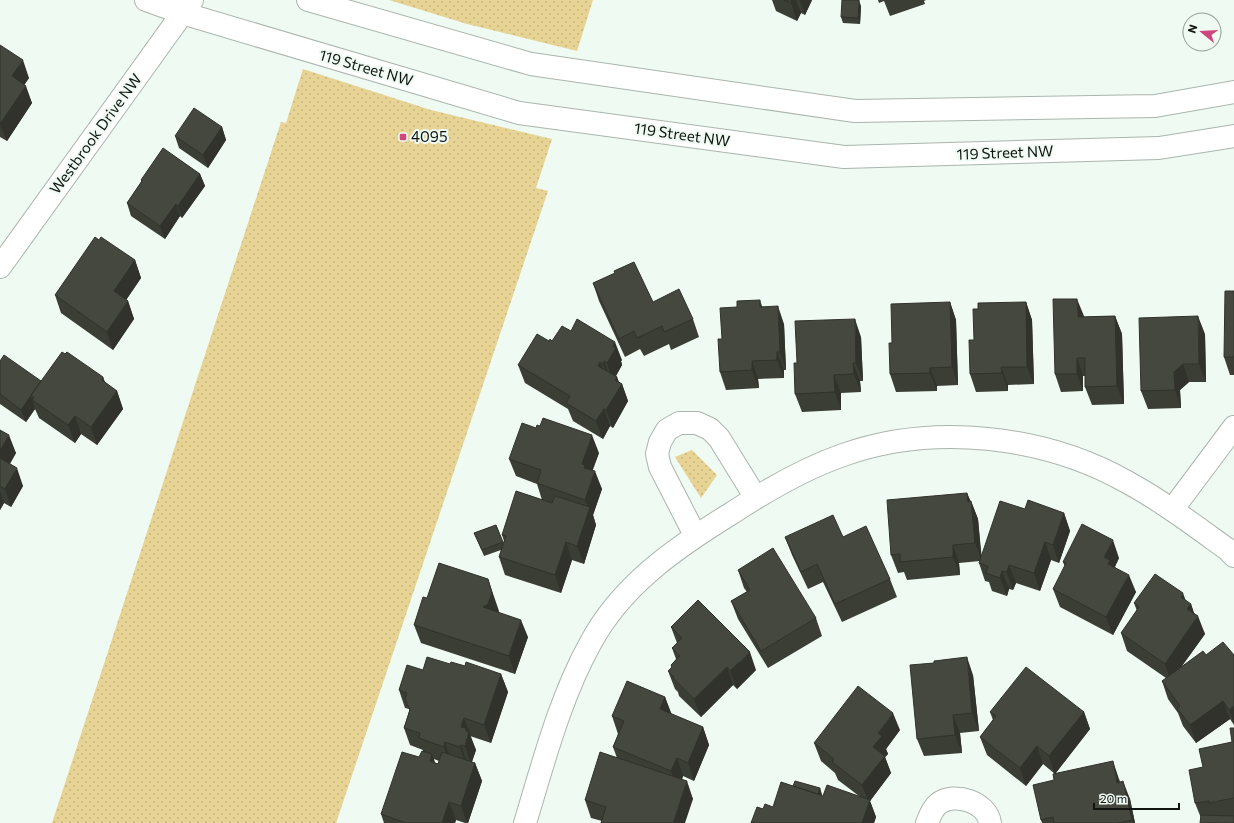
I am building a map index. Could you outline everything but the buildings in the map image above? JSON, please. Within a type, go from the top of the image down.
[{"type":"main road","name":"119 Street NW","points":[[146,0],[187,7],[519,113],[844,157],[1159,148],[1234,136]]},
{"type":"main road","points":[[308,0],[530,64],[855,112],[1154,106],[1234,92]]},
{"type":"main road","name":"Westbrook Drive NW","points":[[0,267],[187,7]]},
{"type":"main road","points":[[695,535],[660,467],[657,454],[660,442],[667,430],[679,423],[697,423],[710,429],[719,438],[756,498]]},
{"type":"main road","points":[[1172,510],[1234,428]]},
{"type":"main road","points":[[526,823],[563,702],[590,643],[610,613],[631,588],[673,551],[695,535],[790,477],[845,454],[878,445],[919,438],[948,437],[1002,441],[1030,446],[1082,461],[1126,481],[1232,548]]},
{"type":"main road","points":[[927,823],[931,812],[938,803],[948,800],[964,799],[976,803],[985,810],[990,823]]},
{"type":"shaded area","points":[[389,0],[593,0],[577,51],[467,24]]},
{"type":"shaded area","points":[[303,69],[431,110],[552,139],[536,188],[548,191],[336,823],[52,823],[281,122],[286,123]]},
{"type":"shaded area","points":[[692,450],[717,475],[701,498],[675,457]]},
{"type":"place","name":"4095","points":[[403,137]]}]
